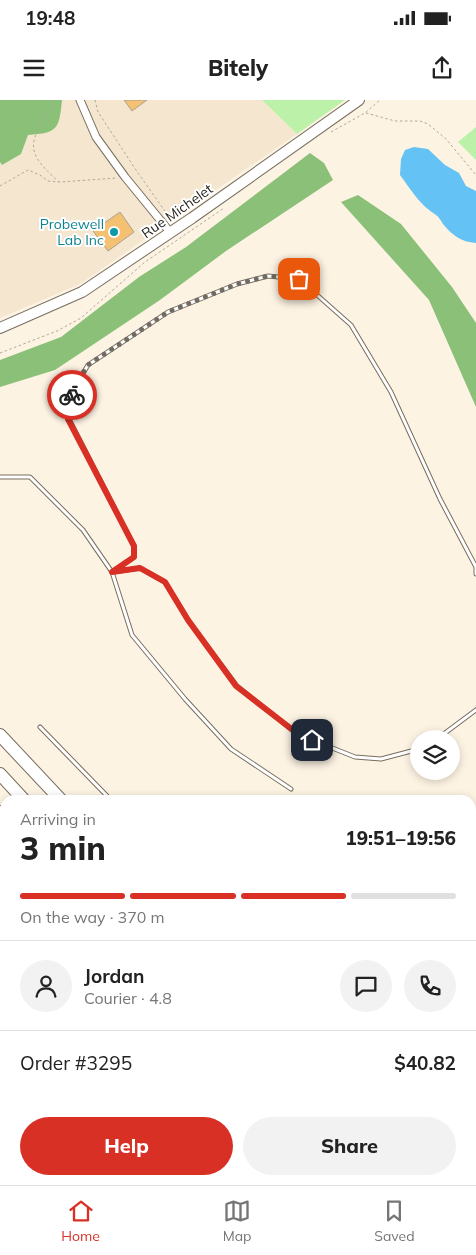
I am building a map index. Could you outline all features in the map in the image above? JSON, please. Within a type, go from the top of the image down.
[{"type":"highway","points":[[0,736],[55,795]]},
{"type":"highway","points":[[0,774],[19,795]]},
{"type":"street","points":[[80,100],[96,137],[125,177],[170,232]]},
{"type":"street","name":"Rue Michelet","points":[[0,328],[82,292],[359,100]]},
{"type":"lane","points":[[112,572],[134,557],[134,546],[68,419],[72,390],[88,365],[168,312],[237,284],[268,276],[299,279],[351,325],[390,392],[440,499],[476,567],[476,574]]},
{"type":"lane","points":[[0,477],[30,477],[83,530],[112,572],[132,635],[185,699],[231,749],[291,789]]},
{"type":"lane","points":[[112,572],[140,568],[165,582],[188,620],[236,686],[298,734],[356,758],[381,759],[410,751]]},
{"type":"lane","points":[[449,730],[476,710]]},
{"type":"lane","points":[[40,727],[106,795]]},
{"type":"path","points":[[51,100],[53,106],[34,140],[33,146],[35,158],[60,182]]},
{"type":"path","points":[[95,100],[98,112],[172,221]]},
{"type":"path","points":[[327,135],[365,113],[380,100]]},
{"type":"path","points":[[365,113],[395,121],[420,121],[428,124],[446,140],[476,174]]},
{"type":"path","points":[[0,186],[28,170],[48,181],[60,182],[125,177]]},
{"type":"path","points":[[0,352],[57,332],[81,318],[144,262],[229,204]]},
{"type":"shaded area","points":[[0,100],[262,100],[297,134],[80,284],[0,318]]},
{"type":"green space","points":[[0,100],[62,100],[60,117],[56,127],[46,133],[28,135],[21,154],[2,165],[0,162]]},
{"type":"green space","points":[[262,100],[345,100],[297,134]]},
{"type":"green space","points":[[476,127],[476,160],[458,142]]},
{"type":"green space","points":[[310,153],[324,163],[333,180],[226,251],[160,300],[55,370],[0,387],[0,360],[61,337],[139,277],[186,247]]},
{"type":"green space","points":[[358,195],[401,224],[452,287],[476,323],[476,407],[429,300],[341,202]]},
{"type":"water","points":[[414,147],[428,149],[445,165],[459,173],[466,186],[476,191],[476,243],[461,239],[450,231],[438,217],[420,202],[400,175],[401,159],[405,150]]},
{"type":"building","points":[[124,100],[147,100],[132,111]]},
{"type":"building","name":"Probewell Lab Inc","points":[[120,212],[134,232],[108,251],[93,231]]},
{"type":"way so far","points":[[72,395],[72,390],[88,365],[168,312],[237,284],[268,276],[299,279]]},
{"type":"place","name":"Probewell Lab Inc","points":[[114,232]]},
{"type":"route","points":[[72,395],[68,419],[134,546],[134,557],[112,572],[140,568],[165,582],[188,620],[236,686],[298,734],[312,740]]}]
